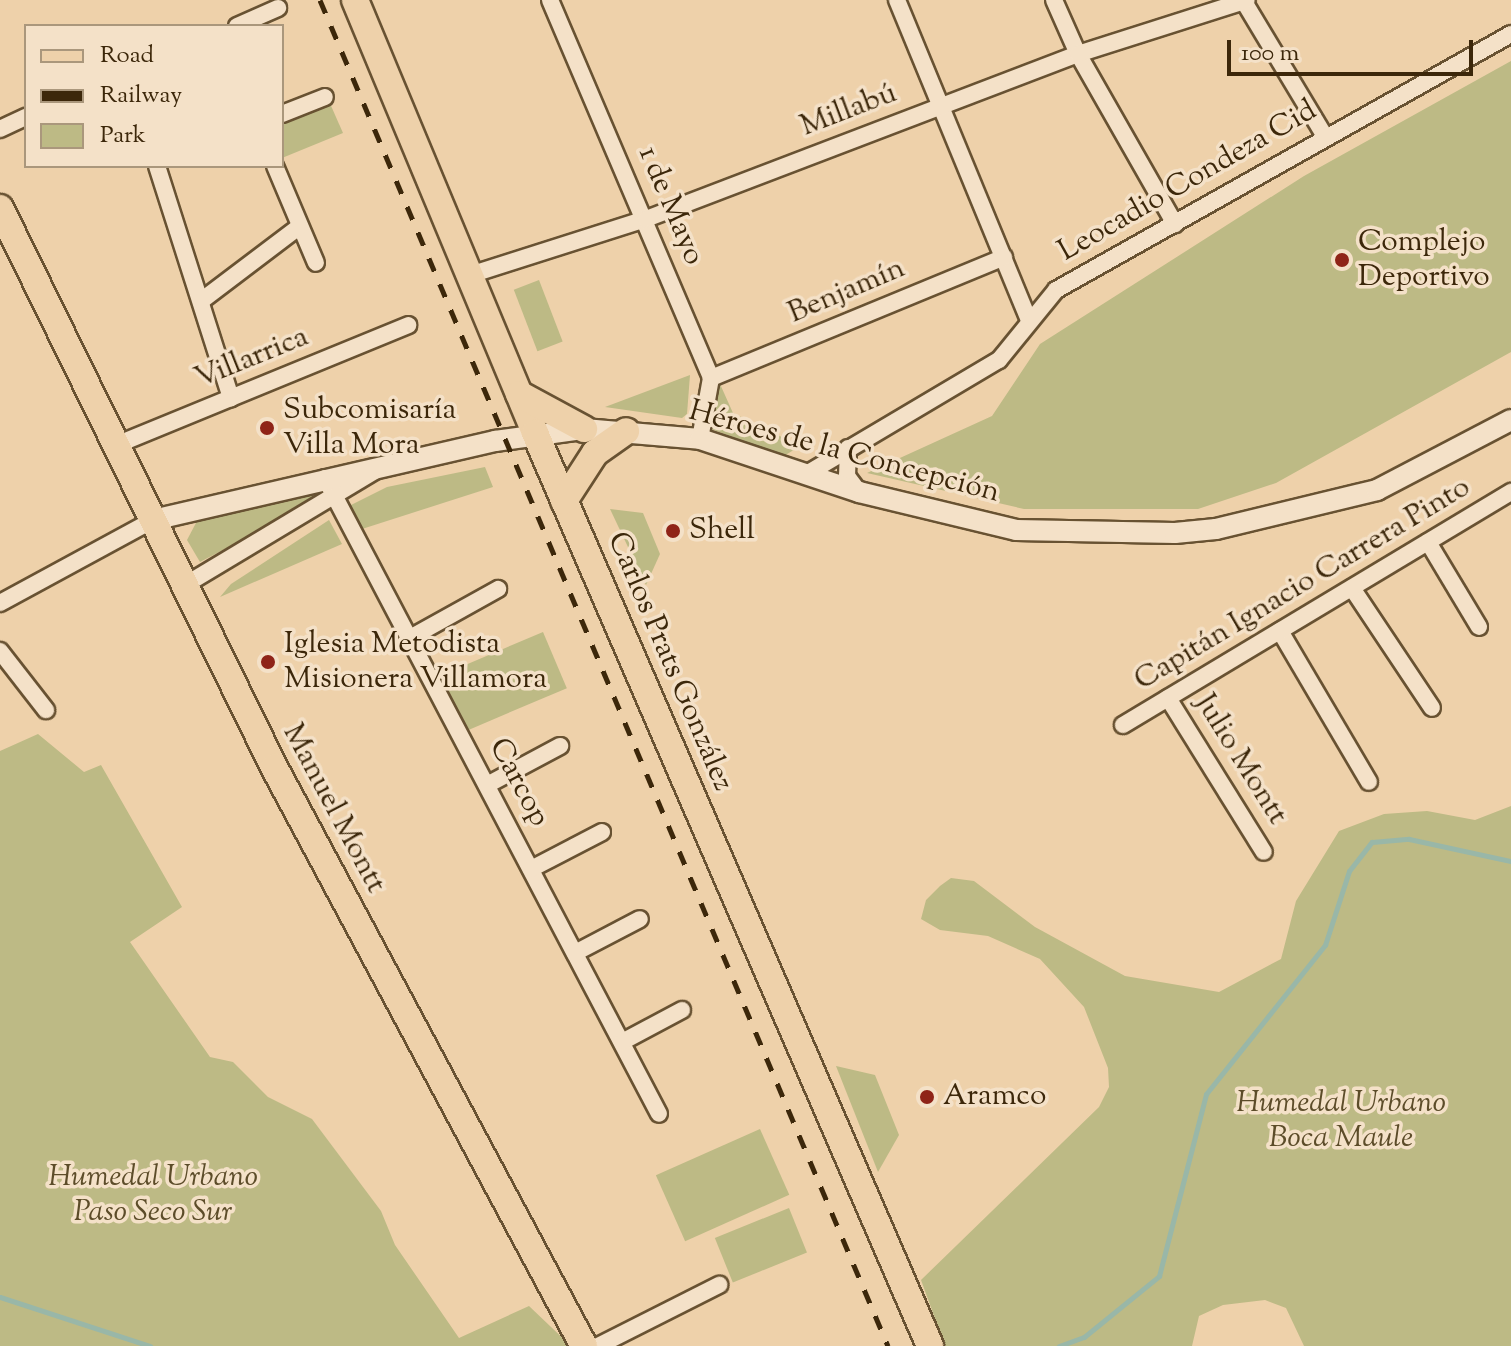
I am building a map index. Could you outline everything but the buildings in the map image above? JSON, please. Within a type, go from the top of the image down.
[{"type":"main road","name":"Carlos Prats González","points":[[355,0],[564,501],[930,1346]]},
{"type":"main road","name":"Manuel Montt","points":[[0,208],[316,848],[584,1346]]},
{"type":"main road","points":[[519,394],[584,429]]},
{"type":"main road","points":[[564,501],[595,453],[626,431]]},
{"type":"street","name":"1 de Mayo","points":[[550,0],[646,219],[711,378]]},
{"type":"street","points":[[897,0],[943,105],[1029,320]]},
{"type":"street","points":[[1054,0],[1078,54],[1175,224]]},
{"type":"street","name":"Millabú","points":[[470,275],[646,219],[1078,54],[1244,0]]},
{"type":"street","points":[[1244,0],[1324,135]]},
{"type":"street","points":[[242,24],[278,8]]},
{"type":"street","name":"Leocadio Condeza Cid","points":[[805,475],[999,360],[1056,290],[1175,224],[1324,135],[1511,34]]},
{"type":"street","points":[[284,113],[325,97]]},
{"type":"street","points":[[0,129],[24,118]]},
{"type":"street","points":[[158,168],[231,398]]},
{"type":"street","points":[[276,168],[316,263]]},
{"type":"street","points":[[201,301],[300,226]]},
{"type":"street","name":"Benjamín","points":[[711,378],[1004,257]]},
{"type":"street","name":"Villarrica","points":[[116,445],[408,325]]},
{"type":"street","points":[[700,439],[711,378]]},
{"type":"street","name":"Héroes de la Concepción","points":[[0,603],[153,520],[325,478],[535,433],[584,429],[700,439],[859,492],[1016,530],[1108,534],[1216,529],[1377,490],[1511,420]]},
{"type":"street","points":[[848,448],[847,476],[859,492]]},
{"type":"street","name":"Héroes de la Concepción","points":[[185,585],[337,498],[382,467]]},
{"type":"street","name":"Carcop","points":[[325,478],[659,1114]]},
{"type":"street","name":"Capitán Ignacio Carrera Pinto","points":[[1123,725],[1428,542],[1509,498]]},
{"type":"street","points":[[1428,542],[1479,627]]},
{"type":"street","points":[[1352,588],[1432,708]]},
{"type":"street","points":[[410,638],[498,589]]},
{"type":"street","points":[[1280,631],[1369,782]]},
{"type":"street","points":[[0,651],[46,710]]},
{"type":"street","name":"Julio Montt","points":[[1168,698],[1264,852]]},
{"type":"street","points":[[487,785],[560,746]]},
{"type":"street","points":[[531,869],[602,832]]},
{"type":"street","points":[[575,953],[640,919]]},
{"type":"street","points":[[622,1042],[682,1010]]},
{"type":"street","points":[[598,1346],[719,1285]]},
{"type":"green space","name":"Complejo Deportivo","points":[[1511,61],[1511,352],[1276,483],[1198,509],[1024,509],[867,473],[992,416],[1040,344],[1304,176]]},
{"type":"green space","points":[[328,99],[343,133],[284,157],[284,117]]},
{"type":"green space","points":[[539,280],[563,342],[537,351],[514,290]]},
{"type":"green space","points":[[690,375],[687,414],[682,418],[605,407]]},
{"type":"green space","points":[[715,384],[720,384],[733,413],[800,446],[784,456],[711,429]]},
{"type":"green space","points":[[485,467],[493,487],[362,529],[349,506],[387,487]]},
{"type":"green space","points":[[322,485],[327,495],[200,562],[187,540],[197,521]]},
{"type":"green space","points":[[610,509],[643,513],[660,554],[646,585]]},
{"type":"green space","points":[[329,520],[342,544],[220,597],[231,584]]},
{"type":"green space","points":[[543,632],[567,688],[466,731],[442,675]]},
{"type":"green space","name":"Humedal Urbano Paso Seco Sur","points":[[38,734],[84,772],[101,765],[182,907],[130,942],[210,1057],[233,1062],[268,1097],[312,1119],[381,1211],[395,1245],[459,1338],[529,1306],[571,1346],[0,1346],[0,751]]},
{"type":"green space","name":"Humedal Urbano Boca Maule","points":[[1511,806],[1511,1346],[1304,1346],[1286,1308],[1265,1300],[1223,1305],[1199,1316],[1192,1346],[945,1346],[921,1280],[1099,1107],[1109,1087],[1108,1068],[1084,1007],[1040,959],[988,936],[940,930],[921,919],[926,900],[940,886],[951,878],[974,881],[1035,927],[1125,976],[1219,992],[1281,959],[1296,901],[1339,831],[1384,814],[1427,811],[1475,820]]},
{"type":"green space","points":[[836,1066],[875,1075],[899,1135],[878,1172]]},
{"type":"green space","points":[[760,1129],[789,1195],[685,1241],[656,1175]]},
{"type":"green space","points":[[789,1208],[807,1253],[733,1282],[715,1238]]},
{"type":"waterway","points":[[1059,1346],[1084,1337],[1159,1276],[1206,1094],[1325,945],[1349,871],[1372,842],[1409,839],[1511,861]]},
{"type":"waterway","points":[[0,1297],[150,1346]]},
{"type":"railway","points":[[320,0],[888,1346]]},
{"type":"place","name":"Complejo Deportivo","points":[[1342,260]]},
{"type":"place","name":"Subcomisaría Villa Mora","points":[[267,428]]},
{"type":"place","name":"Shell","points":[[673,531]]},
{"type":"place","name":"Iglesia Metodista Misionera Villamora","points":[[268,662]]},
{"type":"place","name":"Aramco","points":[[927,1097]]}]
